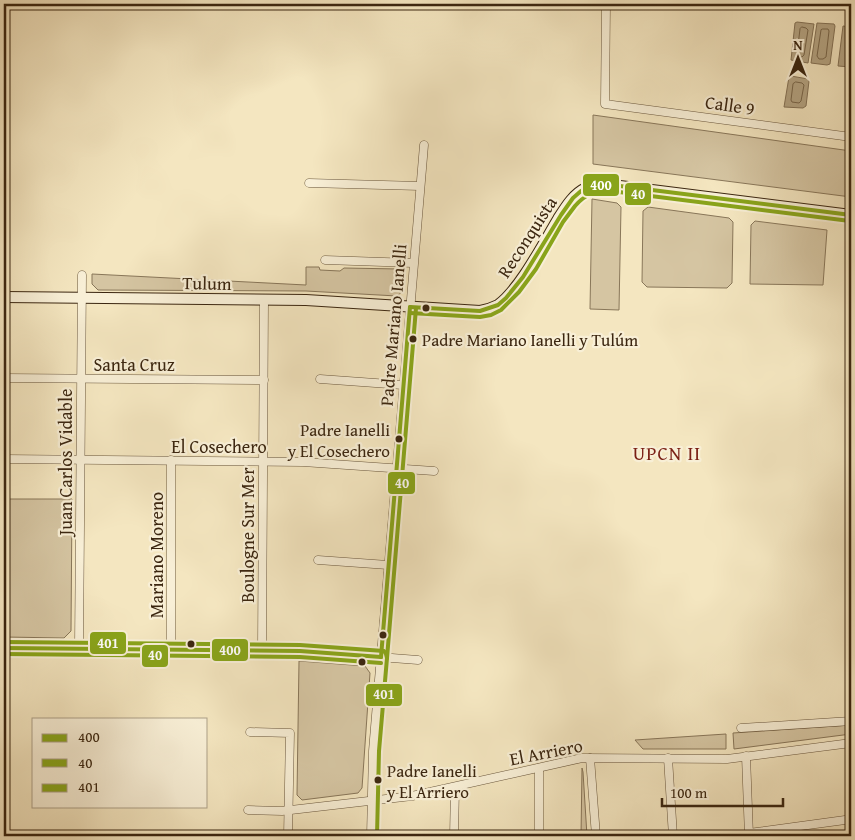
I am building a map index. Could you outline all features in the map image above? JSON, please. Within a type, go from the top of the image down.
[{"type":"street","name":"Calle 9","points":[[606,4],[605,104],[851,136]]},
{"type":"street","name":"Padre Mariano Ianelli","points":[[371,836],[373,751],[424,144]]},
{"type":"street","points":[[309,183],[420,186]]},
{"type":"street","name":"Reconquista","points":[[410,307],[480,311],[497,305],[524,275],[571,199],[580,191],[590,186],[603,184],[851,216]]},
{"type":"street","points":[[325,260],[414,263]]},
{"type":"street","name":"Juan Carlos Vidable","points":[[79,649],[82,275]]},
{"type":"street","name":"Tulum","points":[[4,298],[306,300],[410,307]]},
{"type":"street","name":"Boulogne Sur Mer","points":[[262,651],[264,300]]},
{"type":"street","name":"Santa Cruz","points":[[4,378],[264,380]]},
{"type":"street","points":[[320,379],[403,385]]},
{"type":"street","name":"El Cosechero","points":[[4,459],[303,462],[434,471]]},
{"type":"street","name":"Mariano Moreno","points":[[171,460],[171,650]]},
{"type":"street","points":[[318,560],[388,565]]},
{"type":"street","points":[[4,699],[4,648],[300,651],[418,660]]},
{"type":"street","points":[[741,728],[851,721]]},
{"type":"street","points":[[250,732],[290,733],[288,836]]},
{"type":"street","name":"El Arriero","points":[[248,810],[288,810],[412,796],[582,758],[727,759],[851,743]]},
{"type":"street","points":[[746,756],[749,834],[844,820]]},
{"type":"street","points":[[590,758],[596,836]]},
{"type":"street","points":[[668,758],[673,836]]},
{"type":"street","points":[[539,768],[539,836]]},
{"type":"street","points":[[454,836],[455,787]]},
{"type":"shaded area","points":[[593,115],[851,151],[851,197],[593,164]]},
{"type":"shaded area","points":[[592,199],[617,203],[621,207],[619,310],[590,309]]},
{"type":"shaded area","points":[[648,207],[729,218],[733,222],[732,283],[727,288],[647,287],[642,282],[643,211]]},
{"type":"shaded area","points":[[755,221],[827,230],[823,285],[750,284],[751,225]]},
{"type":"shaded area","points":[[306,267],[319,267],[320,270],[340,271],[344,268],[400,269],[404,274],[402,292],[397,296],[306,291],[98,290],[92,284],[92,274],[306,285]]},
{"type":"shaded area","points":[[4,499],[72,499],[71,631],[64,638],[4,637]]},
{"type":"shaded area","points":[[299,661],[365,666],[370,673],[362,788],[358,793],[302,800],[297,795]]},
{"type":"shaded area","points":[[851,725],[851,734],[734,749],[733,733]]},
{"type":"shaded area","points":[[726,734],[726,749],[643,749],[635,740]]},
{"type":"shaded area","points":[[582,768],[583,772],[587,836],[581,836]]},
{"type":"water","points":[[795,23],[814,24],[808,63],[791,60]]},
{"type":"water","points":[[817,23],[834,24],[835,26],[830,64],[827,65],[811,63]]},
{"type":"water","points":[[843,26],[851,27],[851,67],[838,66]]},
{"type":"water","points":[[789,77],[808,79],[809,81],[806,106],[803,108],[784,107]]},
{"type":"transit line","name":"400","points":[[410,307],[480,311],[498,305],[523,277],[573,198],[589,187],[612,185],[851,215]]},
{"type":"transit line","name":"40","points":[[410,313],[480,317],[491,315],[501,310],[519,292],[536,269],[563,222],[575,206],[583,198],[600,191],[850,221]]},
{"type":"transit line","name":"400","points":[[381,657],[410,307]]},
{"type":"transit line","name":"40","points":[[387,658],[416,308]]},
{"type":"transit line","name":"401","points":[[4,642],[300,645],[384,651],[387,658],[379,751],[377,836]]},
{"type":"transit line","name":"400","points":[[4,648],[300,651],[381,657]]},
{"type":"transit line","name":"40","points":[[4,654],[300,657],[381,663]]},
{"type":"place","name":"Padre Mariano Ianelli y Tulúm","points":[[413,339]]},
{"type":"place","name":"Padre Ianelli y El Cosechero","points":[[399,439]]},
{"type":"place","name":"Padre Ianelli y El Arriero","points":[[378,780]]},
{"type":"district","name":"UPCN II","points":[[667,453]]}]
